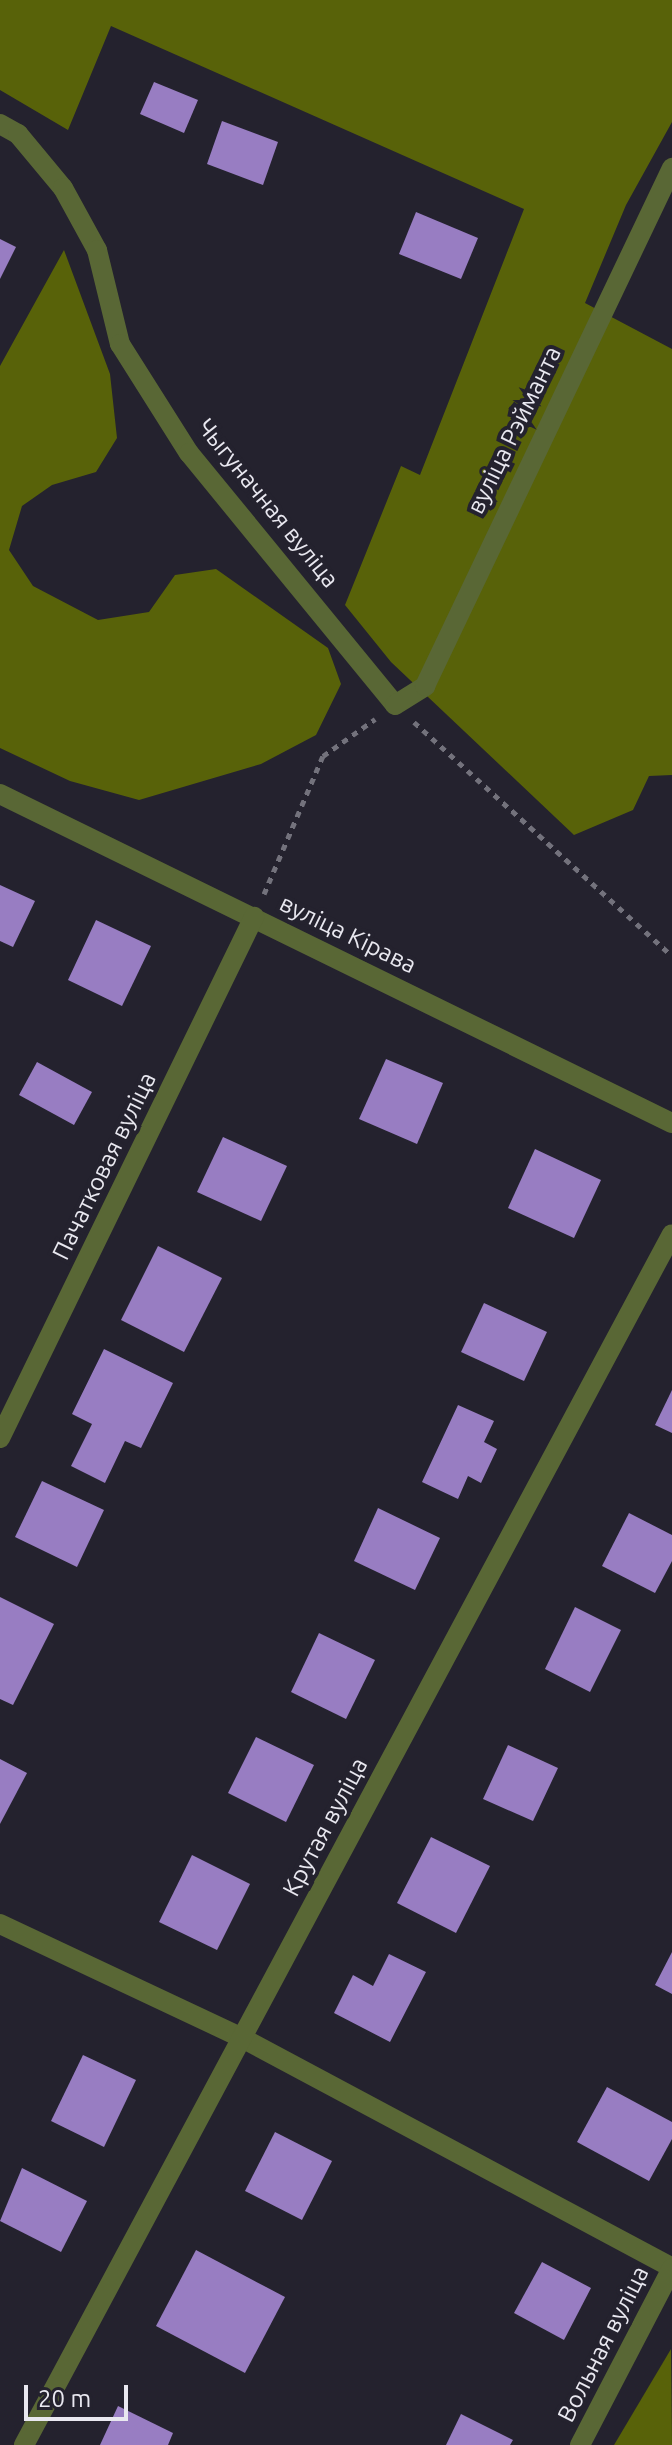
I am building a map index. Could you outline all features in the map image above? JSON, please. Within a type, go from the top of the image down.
[{"type":"street","name":"Чыгуначная вуліца","points":[[0,124],[18,134],[63,188],[97,250],[120,344],[189,453],[395,705]]},
{"type":"street","name":"вуліца Рэйманта","points":[[395,705],[425,686],[672,168]]},
{"type":"street","name":"вуліца Кірава","points":[[0,794],[672,1123]]},
{"type":"street","name":"Пачатковая вуліца","points":[[0,1438],[254,917]]},
{"type":"street","name":"Крутая вуліца","points":[[24,2445],[672,1234]]},
{"type":"street","points":[[0,1924],[242,2038],[672,2268]]},
{"type":"street","name":"Вольная вуліца","points":[[580,2445],[672,2268]]},
{"type":"path","points":[[254,917],[323,756],[395,705],[672,956]]},
{"type":"green space","points":[[0,0],[672,0],[672,122],[626,205],[585,303],[672,349],[672,775],[649,776],[633,810],[574,835],[391,662],[345,605],[401,466],[420,475],[524,209],[111,26],[68,130],[0,90]]},
{"type":"green space","points":[[64,250],[110,374],[117,438],[96,472],[52,485],[22,506],[9,550],[33,586],[98,620],[149,612],[175,575],[216,569],[328,648],[341,684],[316,735],[261,764],[139,800],[70,781],[0,748],[0,366]]},
{"type":"green space","points":[[671,2349],[672,2445],[614,2445]]},
{"type":"building","points":[[154,82],[198,100],[184,133],[140,114]]},
{"type":"building","points":[[222,121],[278,142],[263,185],[207,164]]},
{"type":"building","points":[[416,212],[478,238],[461,279],[399,254]]},
{"type":"building","points":[[0,239],[16,247],[0,279]]},
{"type":"building","points":[[0,885],[35,901],[13,947],[0,941]]},
{"type":"building","points":[[96,920],[151,946],[122,1006],[68,980]]},
{"type":"building","points":[[386,1059],[443,1083],[417,1144],[359,1119]]},
{"type":"building","points":[[37,1062],[92,1092],[74,1125],[19,1095]]},
{"type":"building","points":[[223,1137],[287,1166],[261,1221],[197,1192]]},
{"type":"building","points":[[535,1149],[601,1180],[574,1238],[508,1208]]},
{"type":"building","points":[[158,1246],[222,1278],[184,1352],[121,1320]]},
{"type":"building","points":[[484,1303],[547,1332],[524,1381],[461,1352]]},
{"type":"building","points":[[104,1349],[173,1383],[141,1448],[125,1441],[105,1483],[71,1466],[92,1424],[72,1414]]},
{"type":"building","points":[[672,1390],[672,1433],[655,1425]]},
{"type":"building","points":[[458,1405],[494,1421],[484,1442],[497,1449],[481,1483],[468,1476],[458,1499],[422,1482]]},
{"type":"building","points":[[42,1481],[104,1510],[77,1567],[15,1537]]},
{"type":"building","points":[[378,1508],[440,1538],[415,1590],[354,1561]]},
{"type":"building","points":[[629,1513],[672,1535],[672,1561],[655,1593],[602,1566]]},
{"type":"building","points":[[0,1597],[54,1624],[13,1705],[0,1699]]},
{"type":"building","points":[[575,1607],[621,1630],[590,1692],[545,1669]]},
{"type":"building","points":[[319,1633],[375,1660],[346,1719],[291,1692]]},
{"type":"building","points":[[256,1737],[314,1765],[286,1822],[228,1793]]},
{"type":"building","points":[[508,1745],[558,1768],[533,1821],[483,1799]]},
{"type":"building","points":[[0,1759],[27,1773],[0,1824]]},
{"type":"building","points":[[431,1837],[490,1866],[456,1933],[397,1903]]},
{"type":"building","points":[[192,1855],[250,1884],[217,1950],[159,1922]]},
{"type":"building","points":[[672,1952],[672,1994],[655,1985]]},
{"type":"building","points":[[389,1954],[426,1972],[390,2042],[334,2013],[353,1975],[373,1986]]},
{"type":"building","points":[[83,2055],[136,2080],[104,2147],[51,2121]]},
{"type":"building","points":[[607,2087],[672,2122],[672,2139],[649,2181],[577,2142]]},
{"type":"building","points":[[275,2132],[332,2161],[302,2220],[245,2191]]},
{"type":"building","points":[[22,2168],[87,2201],[61,2252],[0,2221]]},
{"type":"building","points":[[196,2250],[285,2297],[245,2373],[156,2326]]},
{"type":"building","points":[[542,2262],[591,2288],[564,2340],[514,2313]]},
{"type":"building","points":[[118,2406],[173,2433],[168,2445],[100,2445]]},
{"type":"building","points":[[461,2414],[513,2440],[510,2445],[446,2445]]}]
